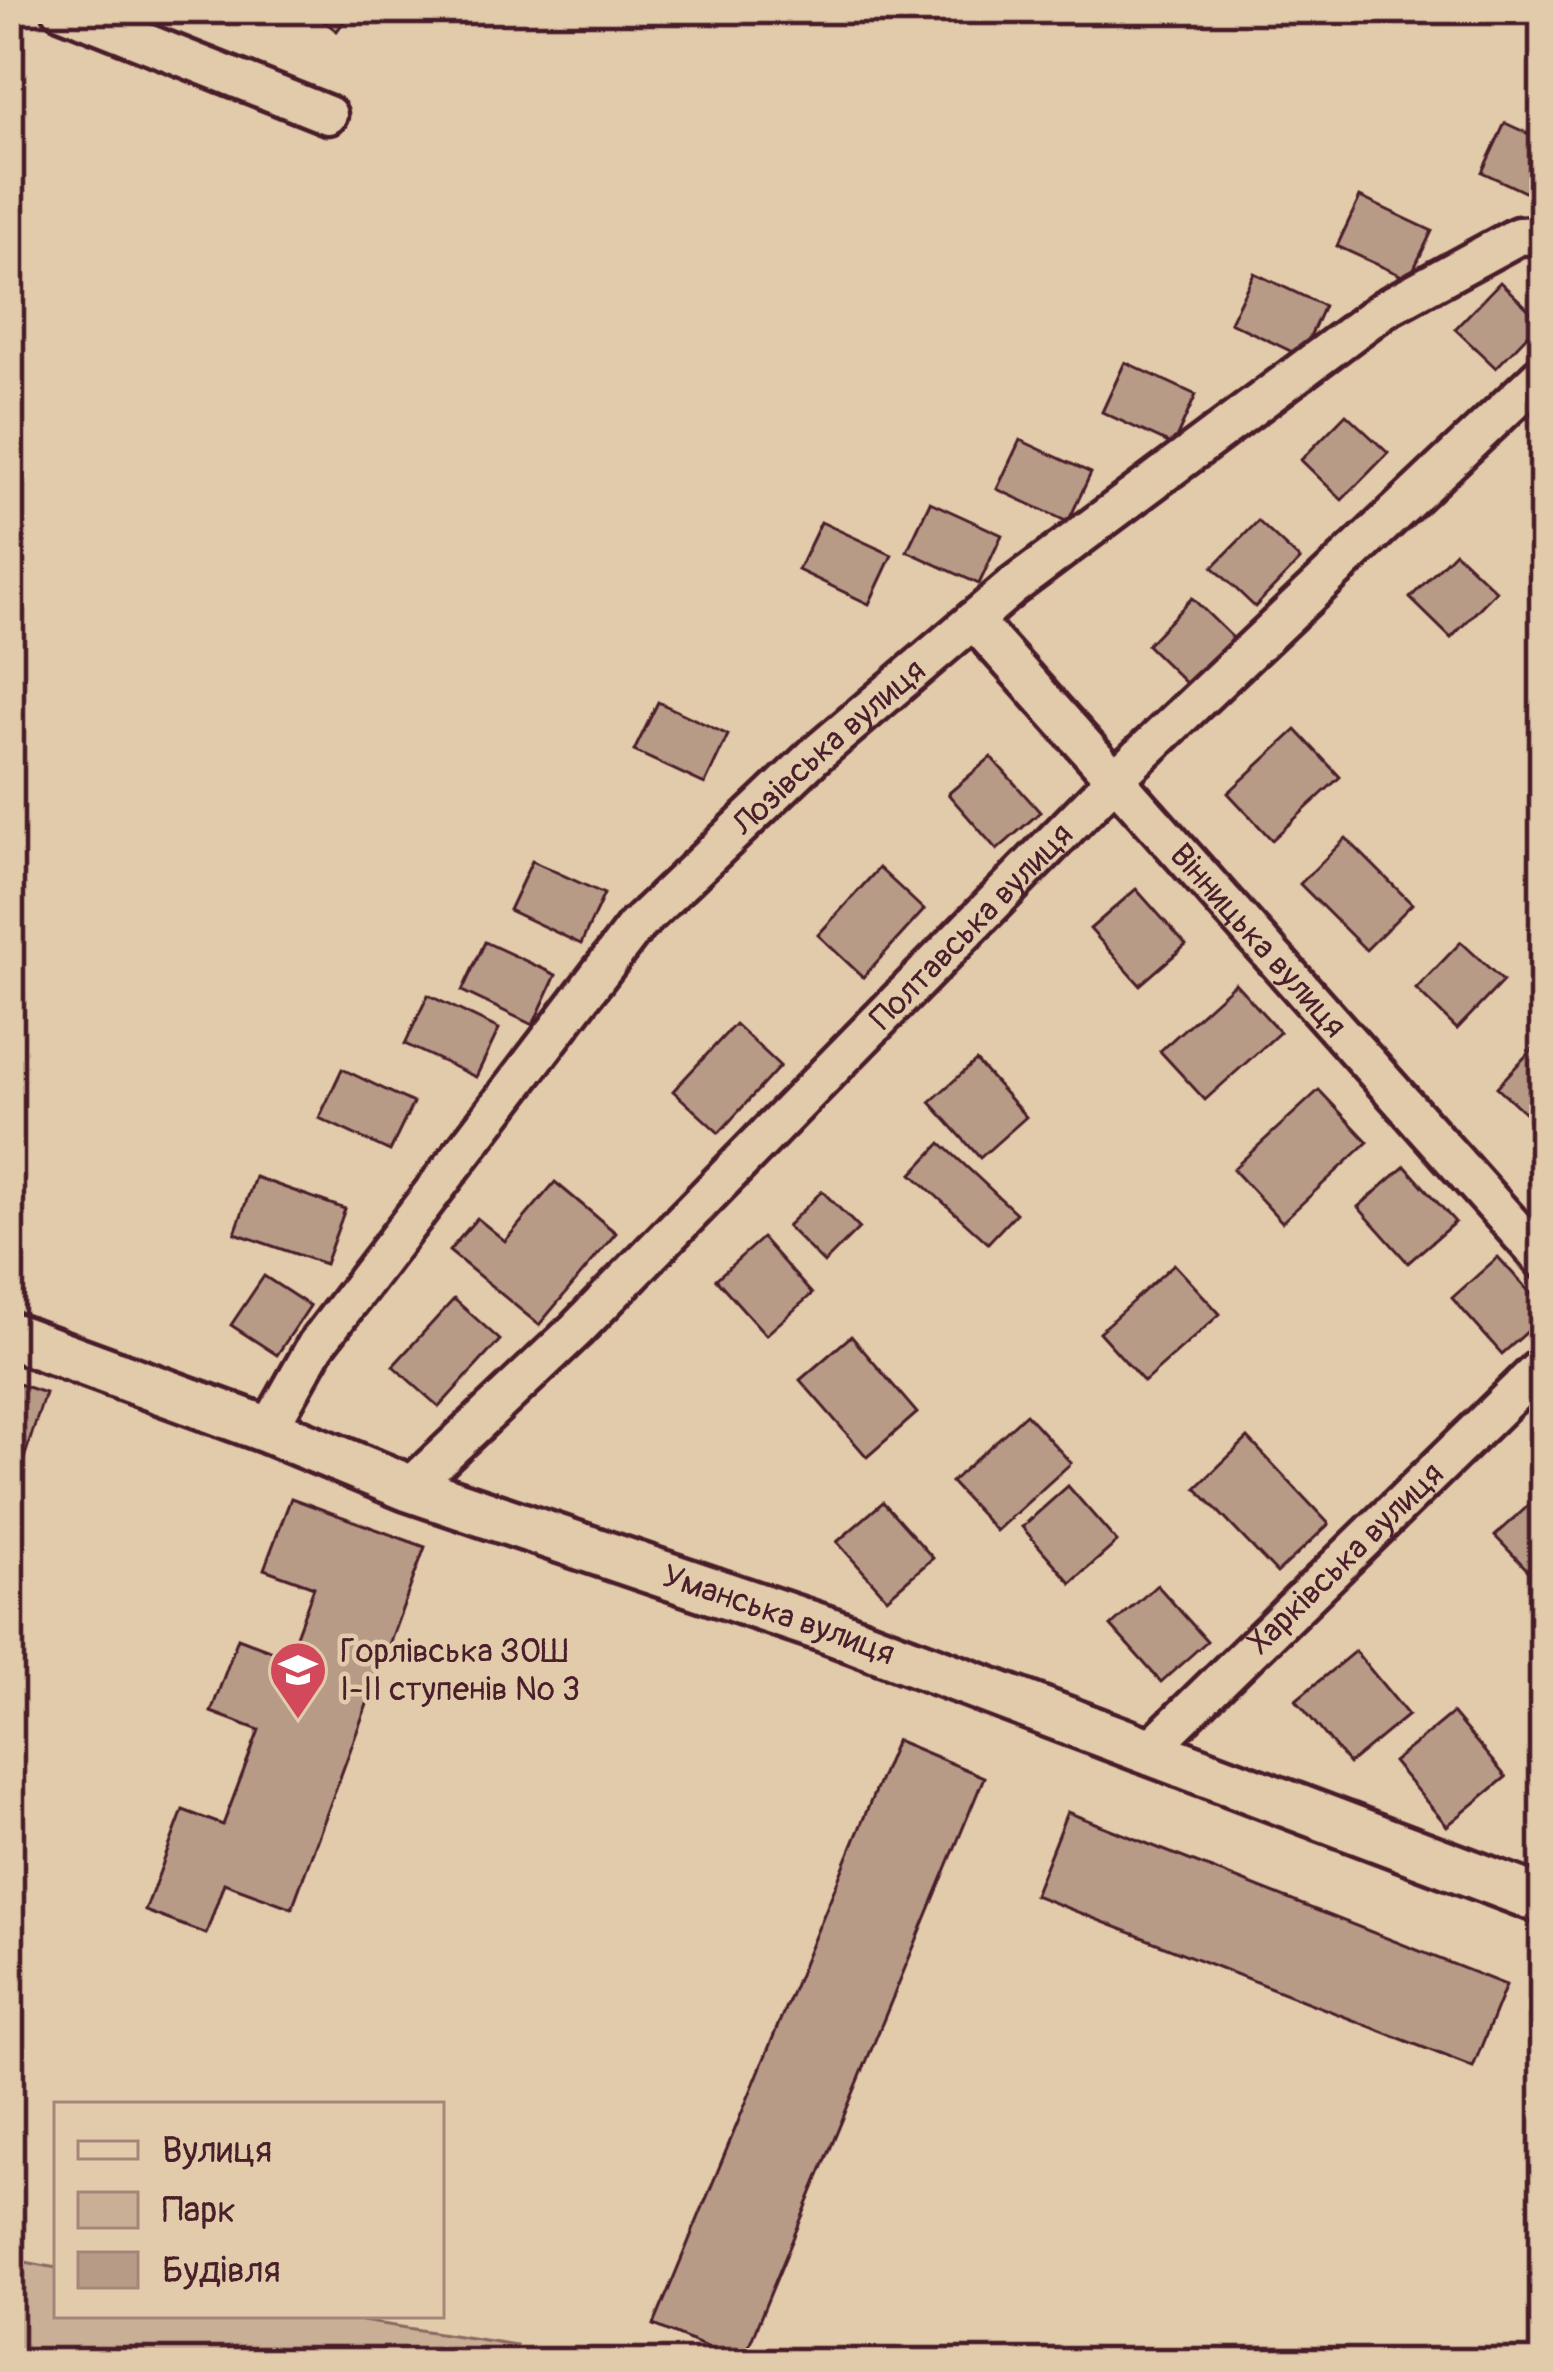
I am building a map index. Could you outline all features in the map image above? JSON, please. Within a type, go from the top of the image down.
[{"type":"street","points":[[61,9],[328,115]]},
{"type":"street","name":"Лозівська вулиця","points":[[268,1430],[316,1346],[635,927],[814,756],[973,620],[1384,309],[1518,236],[1544,236]]},
{"type":"street","name":"Полтавська вулиця","points":[[410,1488],[592,1314],[1115,779],[1544,372]]},
{"type":"street","name":"Вінницька вулиця","points":[[973,620],[1544,1261]]},
{"type":"street","name":"Уманська вулиця","points":[[9,1335],[410,1488],[831,1631],[1544,1901]]},
{"type":"street","name":"Харківська вулиця","points":[[1148,1751],[1544,1364]]},
{"type":"green space","points":[[9,2259],[54,2267],[54,2318],[343,2318],[516,2345],[509,2363],[9,2363]]},
{"type":"building","points":[[307,9],[353,9],[337,31]]},
{"type":"building","points":[[1505,123],[1544,141],[1544,201],[1482,172]]},
{"type":"building","points":[[1360,197],[1432,231],[1409,279],[1337,246]]},
{"type":"building","points":[[1254,273],[1324,306],[1301,356],[1230,322]]},
{"type":"building","points":[[1500,282],[1541,321],[1496,368],[1455,329]]},
{"type":"building","points":[[1125,362],[1196,395],[1173,445],[1102,412]]},
{"type":"building","points":[[1346,414],[1388,453],[1342,500],[1301,460]]},
{"type":"building","points":[[1020,440],[1091,473],[1068,522],[997,489]]},
{"type":"building","points":[[930,502],[1002,535],[979,584],[907,551]]},
{"type":"building","points":[[1258,521],[1300,560],[1255,607],[1213,567]]},
{"type":"building","points":[[821,522],[892,555],[869,604],[798,570]]},
{"type":"building","points":[[1455,552],[1496,591],[1451,638],[1410,598]]},
{"type":"building","points":[[1192,598],[1233,638],[1188,685],[1147,645]]},
{"type":"building","points":[[658,702],[728,735],[705,784],[634,751]]},
{"type":"building","points":[[1296,730],[1340,777],[1272,840],[1228,793]]},
{"type":"building","points":[[991,757],[1040,812],[997,850],[948,794]]},
{"type":"building","points":[[1346,838],[1412,904],[1366,950],[1300,884]]},
{"type":"building","points":[[532,861],[604,894],[581,944],[509,910]]},
{"type":"building","points":[[879,868],[924,910],[863,977],[818,935]]},
{"type":"building","points":[[1136,889],[1186,945],[1140,985],[1090,929]]},
{"type":"building","points":[[485,942],[556,975],[533,1025],[462,991]]},
{"type":"building","points":[[1461,942],[1503,981],[1457,1029],[1416,989]]},
{"type":"building","points":[[1235,983],[1280,1032],[1205,1100],[1160,1051]]},
{"type":"building","points":[[428,995],[499,1029],[476,1077],[405,1044]]},
{"type":"building","points":[[735,1024],[780,1066],[719,1133],[673,1091]]},
{"type":"building","points":[[1536,1045],[1544,1052],[1544,1130],[1497,1087]]},
{"type":"building","points":[[976,1061],[1026,1117],[980,1158],[930,1102]]},
{"type":"building","points":[[342,1069],[413,1103],[390,1151],[319,1118]]},
{"type":"building","points":[[1319,1090],[1368,1142],[1282,1222],[1233,1169]]},
{"type":"building","points":[[941,1143],[1016,1213],[988,1243],[912,1174]]},
{"type":"building","points":[[1405,1166],[1455,1222],[1408,1263],[1358,1207]]},
{"type":"building","points":[[255,1177],[345,1209],[325,1264],[235,1233]]},
{"type":"building","points":[[555,1182],[616,1233],[539,1325],[449,1251],[477,1218],[505,1241]]},
{"type":"building","points":[[822,1191],[859,1228],[824,1263],[787,1226]]},
{"type":"building","points":[[762,1238],[812,1294],[766,1335],[716,1279]]},
{"type":"building","points":[[1498,1257],[1544,1308],[1544,1317],[1502,1354],[1452,1298]]},
{"type":"building","points":[[1174,1264],[1220,1314],[1144,1382],[1099,1332]]},
{"type":"building","points":[[264,1276],[310,1306],[277,1355],[231,1325]]},
{"type":"building","points":[[454,1299],[500,1340],[439,1407],[393,1366]]},
{"type":"building","points":[[851,1336],[917,1413],[867,1457],[800,1380]]},
{"type":"building","points":[[9,1381],[45,1393],[22,1465],[9,1461]]},
{"type":"building","points":[[1026,1414],[1071,1463],[996,1531],[951,1482]]},
{"type":"building","points":[[1248,1438],[1329,1524],[1277,1573],[1196,1488]]},
{"type":"building","points":[[1068,1486],[1117,1542],[1071,1583],[1022,1527]]},
{"type":"building","points":[[1540,1495],[1544,1499],[1544,1587],[1495,1536]]},
{"type":"building","name":"Горлівська ЗОШ І-ІІ ступенів № 3","points":[[291,1498],[425,1547],[292,1908],[224,1883],[206,1934],[145,1911],[183,1810],[223,1825],[259,1730],[211,1712],[238,1638],[288,1657],[314,1587],[264,1569]]},
{"type":"building","points":[[883,1502],[933,1558],[887,1598],[837,1542]]},
{"type":"building","points":[[1157,1585],[1207,1641],[1161,1682],[1111,1626]]},
{"type":"building","points":[[1355,1651],[1408,1715],[1349,1764],[1296,1700]]},
{"type":"building","points":[[1452,1713],[1506,1777],[1447,1826],[1393,1762]]},
{"type":"building","points":[[896,1740],[984,1777],[742,2362],[654,2325]]},
{"type":"building","points":[[1067,1812],[1506,1985],[1473,2067],[1034,1895]]},
{"type":"place","name":"Горлівська ЗОШ І-ІІ ступенів № 3","points":[[298,1721]]}]
